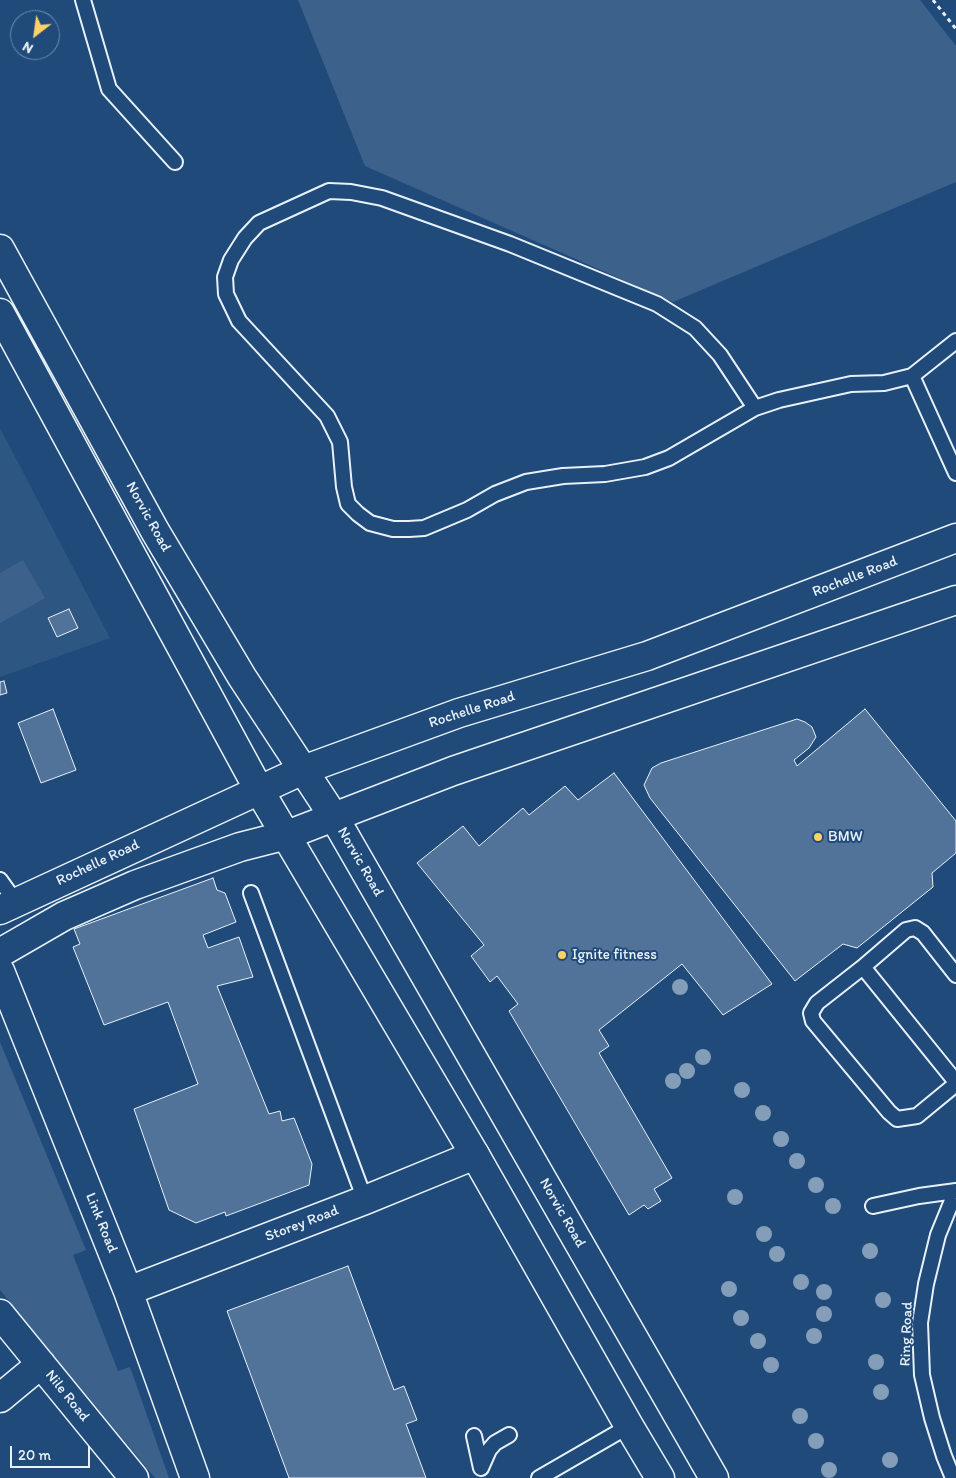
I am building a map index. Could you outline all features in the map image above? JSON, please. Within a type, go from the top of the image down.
[{"type":"street","name":"Norvic Road","points":[[0,250],[156,532],[242,677],[334,817],[714,1478]]},
{"type":"street","points":[[0,313],[259,790],[475,1155],[660,1478]]},
{"type":"street","name":"Rochelle Road","points":[[5,897],[303,770],[459,713],[647,656],[956,538]]},
{"type":"street","points":[[0,953],[64,916],[134,885],[240,847],[287,835],[453,771],[956,600]]},
{"type":"street","name":"Link Road","points":[[0,971],[128,1291],[195,1478]]},
{"type":"street","name":"Storey Road","points":[[128,1291],[365,1200],[475,1155]]},
{"type":"street","name":"Nile Road","points":[[0,1314],[134,1478]]},
{"type":"street","points":[[0,1398],[41,1364]]},
{"type":"lane","points":[[83,0],[109,89],[175,162]]},
{"type":"lane","points":[[755,408],[720,355],[695,328],[657,304],[519,248],[382,198],[351,192],[329,192],[259,223],[245,238],[230,260],[225,276],[226,294],[238,321],[327,416],[334,428],[340,442],[344,487],[348,504],[370,523],[392,529],[409,530],[424,528],[467,510],[495,494],[526,482],[563,476],[606,474],[645,467],[669,458],[755,408],[779,400],[851,384],[884,383],[912,376],[956,342]]},
{"type":"lane","points":[[912,376],[956,473]]},
{"type":"lane","points":[[251,893],[365,1200]]},
{"type":"lane","points":[[863,967],[956,1083],[917,1116],[897,1119],[889,1112],[813,1021],[811,1013],[816,1003],[863,967],[906,930],[915,928],[923,932],[956,975]]},
{"type":"lane","points":[[873,1206],[919,1196],[956,1191]]},
{"type":"lane","name":"Ring Road","points":[[953,1478],[932,1418],[922,1374],[920,1323],[926,1284],[938,1235],[956,1191]]},
{"type":"lane","points":[[539,1478],[629,1426]]},
{"type":"lane","points":[[481,1473],[489,1450],[495,1443],[509,1435]]},
{"type":"lane","points":[[474,1436],[481,1473]]},
{"type":"path","points":[[932,0],[956,29]]},
{"type":"shaded area","points":[[298,0],[920,0],[956,46],[956,182],[673,302],[365,166]]},
{"type":"shaded area","points":[[0,428],[110,638],[0,677]]},
{"type":"shaded area","points":[[23,560],[45,598],[0,623],[0,573]]},
{"type":"shaded area","points":[[0,1042],[86,1250],[73,1255],[118,1371],[130,1367],[169,1478],[155,1478],[0,1290]]},
{"type":"building","points":[[69,609],[78,628],[57,637],[48,618]]},
{"type":"building","points":[[4,681],[7,693],[0,695],[0,682]]},
{"type":"building","points":[[53,709],[76,770],[41,783],[18,723]]},
{"type":"building","name":"BMW","points":[[865,709],[956,821],[956,853],[932,873],[933,887],[857,948],[843,944],[795,981],[650,798],[644,785],[652,768],[661,763],[797,719],[812,727],[816,737],[809,748],[794,760],[797,766]]},
{"type":"building","points":[[614,773],[772,984],[723,1015],[682,964],[599,1030],[609,1046],[599,1053],[672,1178],[654,1189],[661,1201],[648,1209],[644,1205],[629,1215],[509,1011],[518,1004],[497,976],[490,982],[471,956],[484,945],[417,863],[463,826],[479,846],[523,808],[529,815],[565,786],[578,800]]},
{"type":"building","points":[[213,878],[217,890],[225,893],[236,922],[203,935],[208,948],[239,937],[253,977],[217,986],[269,1114],[280,1111],[282,1121],[294,1118],[312,1164],[309,1185],[226,1216],[225,1212],[196,1223],[169,1210],[134,1109],[198,1084],[168,1002],[104,1025],[73,947],[80,944],[74,929]]},
{"type":"building","points":[[348,1266],[394,1390],[404,1386],[417,1420],[406,1424],[426,1478],[289,1478],[227,1311]]},
{"type":"place","name":"BMW","points":[[818,837]]},
{"type":"place","name":"Ignite fitness","points":[[562,955]]}]
